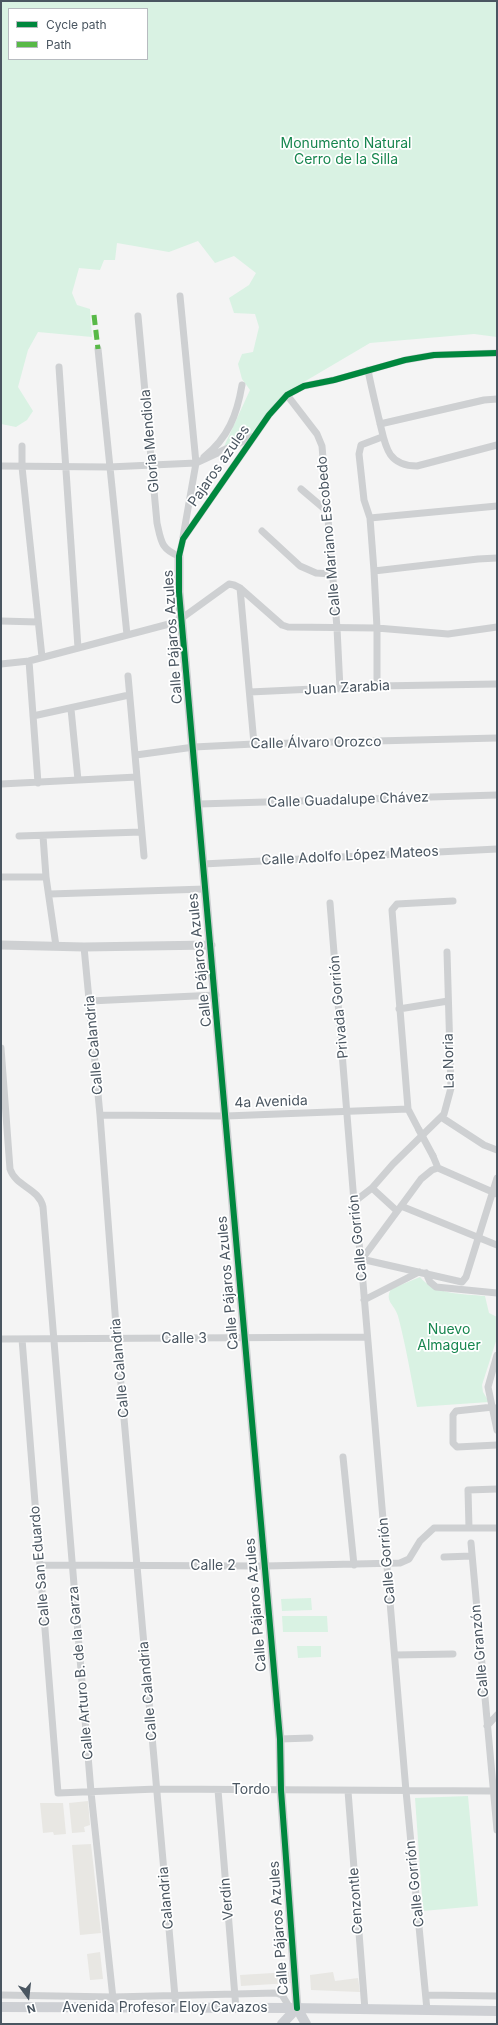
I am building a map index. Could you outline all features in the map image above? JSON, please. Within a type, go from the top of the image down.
[{"type":"main road","name":"Avenida Profesor Eloy Cavazos","points":[[1,2007],[113,2002],[176,2008],[497,2011]]},
{"type":"main road","points":[[282,2024],[294,2008],[306,2024]]},
{"type":"street","points":[[180,296],[198,463],[183,539]]},
{"type":"street","name":"Gloria Mendiola","points":[[138,316],[157,523],[161,541],[167,550],[179,556]]},
{"type":"street","points":[[98,349],[127,635]]},
{"type":"street","name":"Pajaros azules","points":[[179,556],[183,539],[273,409],[287,395],[304,386],[434,355],[497,353]]},
{"type":"street","points":[[59,367],[67,467],[78,648]]},
{"type":"street","points":[[368,370],[382,437],[390,455],[395,460],[411,466],[463,456],[497,445]]},
{"type":"street","points":[[198,463],[220,442],[231,425],[238,408],[242,385]]},
{"type":"street","name":"Calle Mariano Escobedo","points":[[287,395],[320,441],[337,628],[340,689]]},
{"type":"street","points":[[380,424],[484,400],[497,400]]},
{"type":"street","points":[[1,466],[109,467],[198,463],[254,436]]},
{"type":"street","points":[[377,686],[377,628],[370,518],[364,500],[359,449],[365,443],[382,437]]},
{"type":"street","points":[[22,446],[22,467],[42,657]]},
{"type":"street","points":[[301,489],[327,511]]},
{"type":"street","points":[[370,518],[497,506]]},
{"type":"street","points":[[262,531],[300,566],[316,573],[332,574]]},
{"type":"street","name":"Calle Pájaros Azules","points":[[179,556],[179,592],[194,747],[205,889],[216,995],[280,1739],[281,1790],[294,2008]]},
{"type":"street","points":[[374,571],[497,558]]},
{"type":"street","points":[[1,664],[29,661],[169,624],[182,618],[223,587],[234,585],[240,588],[282,625],[296,628],[377,628],[448,634],[497,627]]},
{"type":"street","points":[[240,588],[254,744]]},
{"type":"street","points":[[1,621],[38,622]]},
{"type":"street","points":[[29,661],[38,783]]},
{"type":"street","points":[[128,676],[144,856]]},
{"type":"street","name":"Juan Zarabia","points":[[250,692],[340,689],[377,686],[497,684]]},
{"type":"street","points":[[33,716],[72,709],[129,695]]},
{"type":"street","points":[[72,709],[78,780]]},
{"type":"street","name":"Calle Álvaro Orozco","points":[[136,755],[194,747],[254,744],[497,738]]},
{"type":"street","points":[[1,784],[137,777]]},
{"type":"street","name":"Calle Guadalupe Chávez","points":[[198,804],[497,795]]},
{"type":"street","points":[[19,836],[142,832]]},
{"type":"street","points":[[43,836],[46,877],[50,894],[56,946]]},
{"type":"street","name":"Calle Adolfo López Mateos","points":[[203,864],[497,849]]},
{"type":"street","points":[[1,877],[46,877]]},
{"type":"street","points":[[50,894],[205,889]]},
{"type":"street","points":[[438,1168],[408,1109],[399,1009],[393,908],[397,904],[453,901]]},
{"type":"street","name":"Privada Gorrión","points":[[330,903],[347,1112]]},
{"type":"street","points":[[1,945],[84,947],[211,945]]},
{"type":"street","name":"Calle Calandria","points":[[84,947],[100,1115],[117,1339],[157,1789]]},
{"type":"street","name":"La Noria","points":[[354,1202],[372,1188],[393,1164],[441,1117],[447,1109],[451,1088],[447,952]]},
{"type":"street","points":[[90,1001],[216,995]]},
{"type":"street","points":[[399,1009],[448,1001]]},
{"type":"street","name":"Calle Arturo B. de la Garza","points":[[1,1048],[10,1169],[15,1179],[40,1198],[43,1207],[91,1792],[113,2002]]},
{"type":"street","name":"4a Avenida","points":[[100,1115],[226,1116],[408,1109]]},
{"type":"street","name":"Calle Gorrión","points":[[347,1112],[354,1202],[362,1259],[364,1300],[386,1564],[427,2010]]},
{"type":"street","points":[[441,1117],[484,1145],[497,1150]]},
{"type":"street","points":[[495,1193],[438,1168],[432,1170],[421,1179],[362,1259],[423,1272],[459,1282],[463,1280],[466,1277],[477,1238],[495,1193],[497,1178]]},
{"type":"street","points":[[372,1188],[399,1208],[497,1245]]},
{"type":"street","points":[[423,1272],[430,1282],[436,1287],[497,1293]]},
{"type":"street","points":[[364,1300],[423,1272]]},
{"type":"street","name":"Calle 3","points":[[1,1339],[367,1337]]},
{"type":"street","name":"Calle San Eduardo","points":[[22,1339],[58,1793]]},
{"type":"street","points":[[497,1355],[488,1387],[497,1430]]},
{"type":"street","points":[[493,1407],[456,1411],[453,1415],[454,1445],[457,1447],[497,1445]]},
{"type":"street","points":[[343,1457],[354,1564]]},
{"type":"street","points":[[469,1528],[468,1490],[497,1488]]},
{"type":"street","name":"Calle 2","points":[[40,1565],[265,1566],[386,1564],[405,1562],[420,1541],[434,1528],[497,1528]]},
{"type":"street","name":"Calle Granzón","points":[[470,1543],[497,1830]]},
{"type":"street","points":[[444,1557],[471,1556]]},
{"type":"street","points":[[395,1655],[453,1654]]},
{"type":"street","points":[[487,1726],[497,1715]]},
{"type":"street","points":[[280,1739],[310,1738]]},
{"type":"street","name":"Tordo","points":[[58,1793],[157,1789],[493,1791]]},
{"type":"street","name":"Calandria","points":[[157,1789],[176,2008]]},
{"type":"street","name":"Verdín","points":[[218,1790],[236,2009]]},
{"type":"street","name":"Cenzontle","points":[[348,1791],[365,2010]]},
{"type":"street","points":[[1,1995],[113,2002],[174,1995],[276,1993],[282,1995],[294,2008]]},
{"type":"street","points":[[426,1995],[497,1996]]},
{"type":"shaded area","points":[[88,1801],[90,1825],[84,1827],[85,1832],[72,1833],[69,1803]]},
{"type":"shaded area","points":[[40,1803],[63,1803],[66,1834],[54,1835],[53,1832],[43,1833]]},
{"type":"shaded area","points":[[91,1844],[101,1933],[80,1935],[72,1845]]},
{"type":"shaded area","points":[[100,1952],[103,1979],[90,1980],[87,1954]]},
{"type":"shaded area","points":[[289,1972],[291,1983],[241,1986],[240,1975]]},
{"type":"shaded area","points":[[333,1972],[335,1981],[358,1978],[360,1992],[311,1990],[310,1975]]},
{"type":"green space","name":"Monumento Natural Cerro de la Silla","points":[[1,1],[497,1],[497,337],[474,334],[370,343],[292,389],[264,417],[242,446],[222,457],[221,453],[250,390],[242,379],[238,364],[242,354],[253,352],[259,327],[255,314],[234,313],[229,298],[249,285],[256,273],[234,256],[215,263],[198,241],[169,252],[117,243],[115,260],[104,260],[100,270],[79,268],[72,293],[77,305],[90,309],[92,337],[38,332],[28,350],[18,387],[33,411],[27,420],[16,427],[1,424]]},
{"type":"green space","name":"Nuevo Almaguer","points":[[420,1277],[426,1283],[441,1290],[459,1294],[485,1296],[489,1313],[497,1317],[497,1338],[482,1385],[483,1392],[489,1402],[417,1407],[398,1316],[389,1300],[389,1293],[391,1289]]},
{"type":"green space","points":[[311,1598],[312,1610],[282,1611],[281,1599]]},
{"type":"green space","points":[[282,1616],[327,1616],[328,1632],[283,1632]]},
{"type":"green space","points":[[297,1646],[321,1646],[321,1657],[298,1658]]},
{"type":"green space","points":[[468,1796],[478,1906],[423,1911],[415,1798]]},
{"type":"marked path","points":[[94,315],[98,349]]},
{"type":"cycle path","points":[[297,2008],[281,1790],[280,1739],[179,592],[179,556],[183,539],[269,415],[287,395],[304,386],[334,380],[405,360],[434,355],[497,353]]}]
